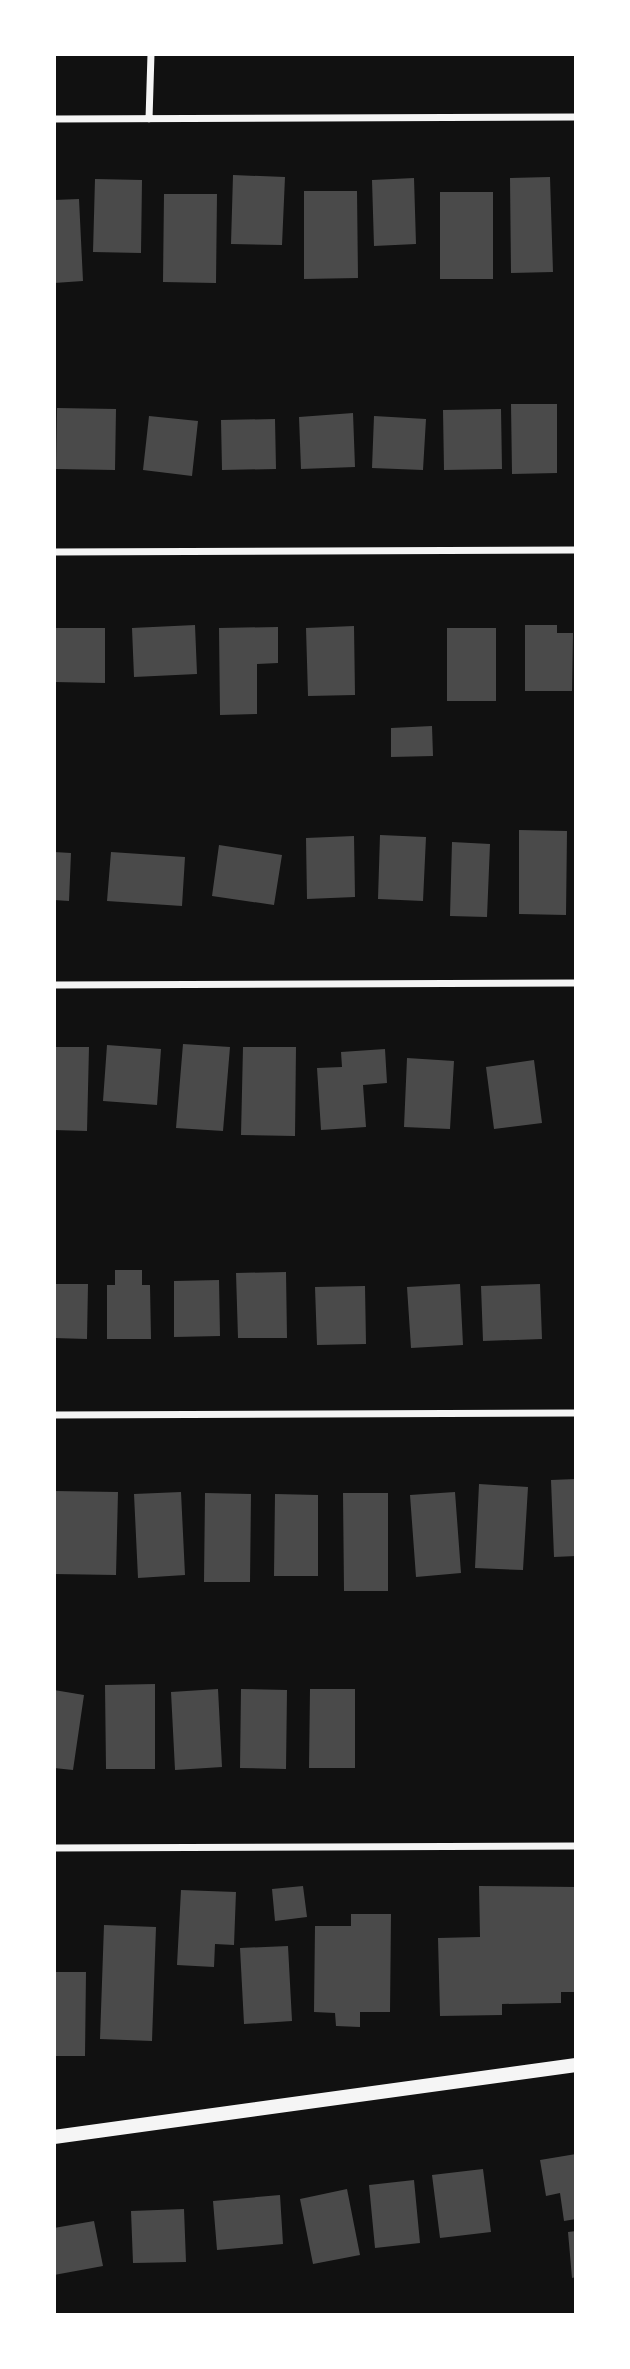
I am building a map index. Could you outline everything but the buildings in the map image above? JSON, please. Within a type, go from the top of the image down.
[{"type":"main road","points":[[54,2137],[576,2065]]},
{"type":"street","points":[[149,119],[151,54]]},
{"type":"street","points":[[54,119],[576,117]]},
{"type":"street","points":[[54,552],[576,550]]},
{"type":"street","points":[[54,985],[576,983]]},
{"type":"street","points":[[54,1415],[576,1413]]},
{"type":"street","points":[[54,1848],[576,1846]]}]
